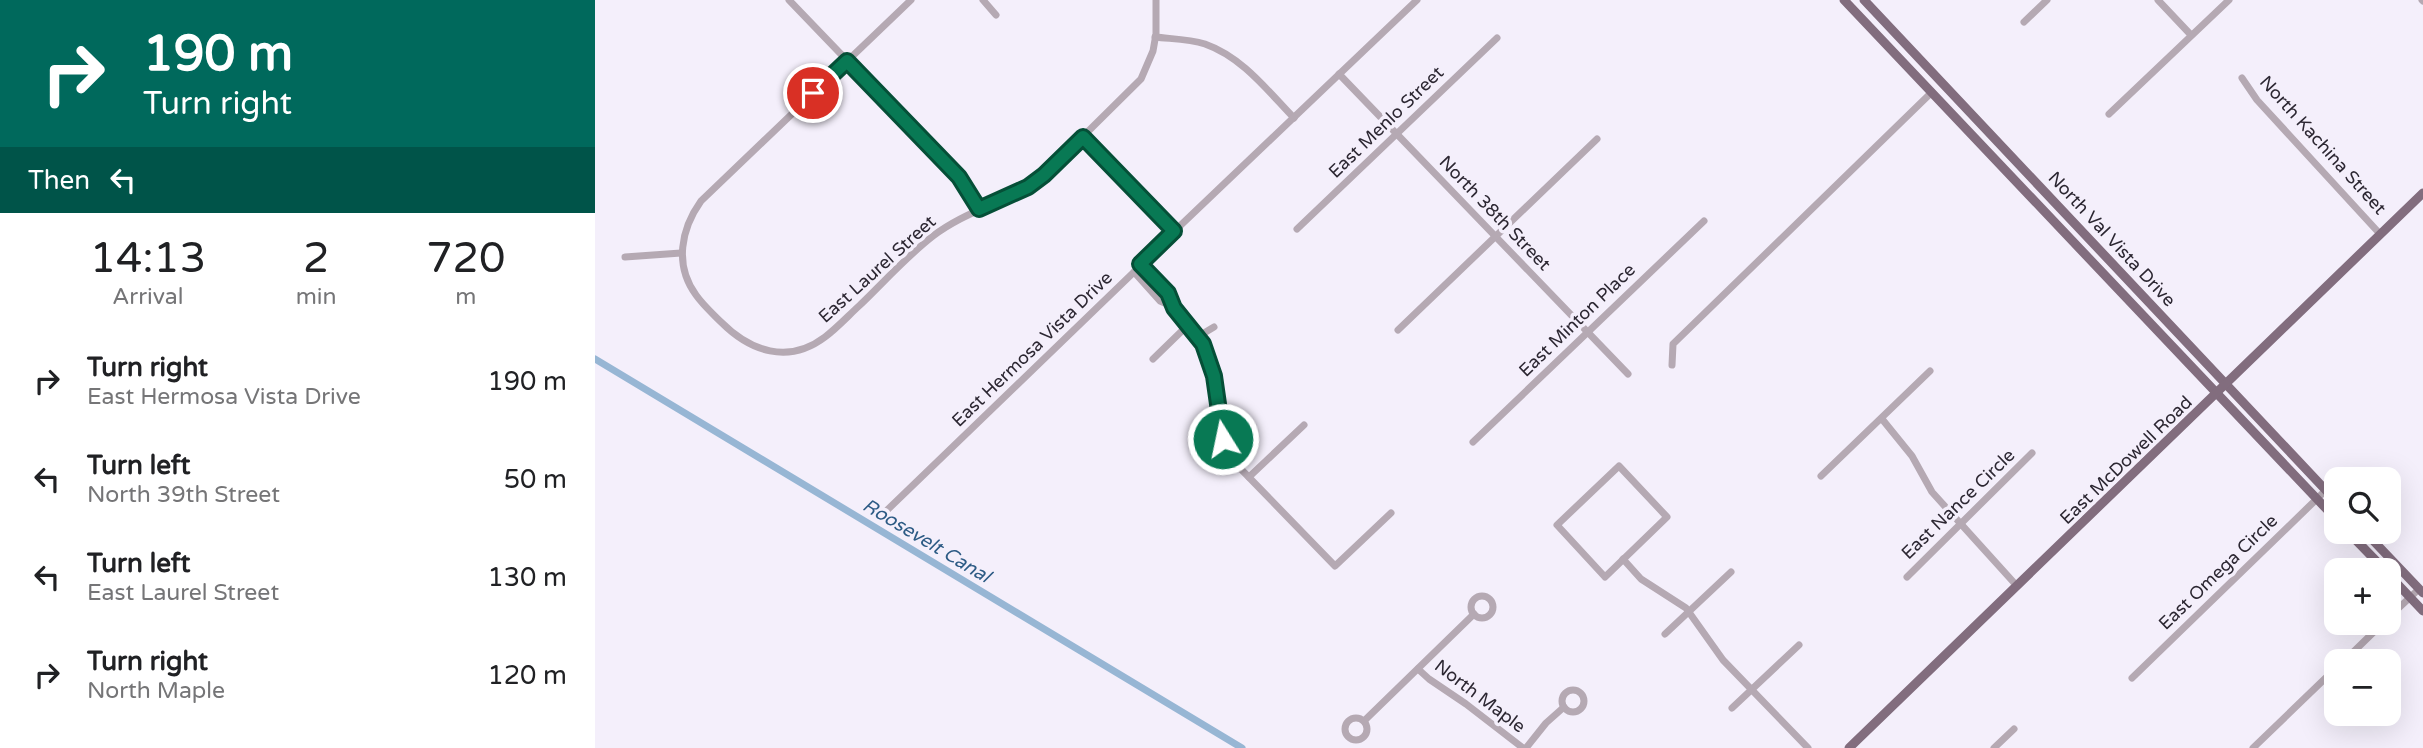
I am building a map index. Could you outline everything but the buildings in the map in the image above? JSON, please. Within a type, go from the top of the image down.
[{"type":"main road","name":"North Val Vista Drive","points":[[1844,0],[2324,506]]},
{"type":"main road","name":"North Val Vista Drive","points":[[1865,0],[2324,488]]},
{"type":"main road","points":[[1854,10],[1865,0]]},
{"type":"main road","points":[[1868,25],[1879,16]]},
{"type":"main road","points":[[1932,92],[1942,82]]},
{"type":"main road","points":[[1948,109],[1958,99]]},
{"type":"main road","name":"East McDowell Road","points":[[1849,748],[2423,193]]},
{"type":"main road","points":[[2039,205],[2050,195]]},
{"type":"main road","points":[[2104,274],[2115,264]]},
{"type":"main road","points":[[2360,544],[2373,558]]},
{"type":"main road","points":[[2376,544],[2421,591]]},
{"type":"main road","points":[[2401,588],[2423,611]]},
{"type":"street","points":[[789,0],[959,177],[979,209]]},
{"type":"street","points":[[625,257],[681,253],[691,215],[701,201],[911,0]]},
{"type":"street","points":[[983,0],[996,15]]},
{"type":"street","name":"East Laurel Street","points":[[681,253],[687,279],[693,290],[730,331],[752,347],[781,352],[804,348],[825,337],[921,246],[946,227],[1028,187],[1044,175],[1141,79],[1148,67],[1155,37],[1156,0]]},
{"type":"street","name":"East Hermosa Vista Drive","points":[[881,516],[1174,231],[1417,0]]},
{"type":"street","points":[[2024,22],[2047,0]]},
{"type":"street","points":[[2158,0],[2191,35]]},
{"type":"street","points":[[2109,114],[2229,0]]},
{"type":"street","points":[[1155,37],[1185,40],[1220,51],[1248,70],[1294,118]]},
{"type":"street","name":"East Menlo Street","points":[[1297,229],[1497,38]]},
{"type":"street","name":"North 38th Street","points":[[1339,74],[1628,374]]},
{"type":"street","name":"North Kachina Street","points":[[2242,78],[2257,100],[2380,234]]},
{"type":"street","points":[[1672,365],[1673,344],[1932,92]]},
{"type":"street","points":[[1083,137],[1174,231]]},
{"type":"street","points":[[1398,330],[1597,139]]},
{"type":"street","name":"East Minton Place","points":[[1473,442],[1704,221]]},
{"type":"street","points":[[1140,264],[1168,293],[1174,308]]},
{"type":"street","points":[[1134,272],[1160,301],[1174,308],[1199,336],[1209,356],[1214,376],[1223,439],[1236,464],[1335,566],[1391,513]]},
{"type":"street","points":[[1153,359],[1189,324]]},
{"type":"street","points":[[1199,336],[1214,327]]},
{"type":"street","points":[[1821,476],[1930,371]]},
{"type":"street","points":[[1882,419],[1900,438],[1932,492],[2017,586]]},
{"type":"street","points":[[1249,477],[1304,425]]},
{"type":"street","name":"East Nance Circle","points":[[1907,577],[2032,453]]},
{"type":"street","points":[[1619,466],[1667,517],[1623,559],[1605,577],[1557,525],[1619,466]]},
{"type":"street","name":"East Omega Circle","points":[[2132,678],[2324,492]]},
{"type":"street","points":[[1623,559],[1641,579],[1689,611],[1723,660],[1808,748]]},
{"type":"street","points":[[1665,634],[1731,572]]},
{"type":"street","points":[[2401,606],[2421,591]]},
{"type":"street","points":[[1364,721],[1474,614]]},
{"type":"street","points":[[2356,649],[2371,635]]},
{"type":"street","points":[[1732,708],[1799,645]]},
{"type":"street","name":"North Maple","points":[[1418,668],[1429,679],[1525,748]]},
{"type":"street","points":[[2253,748],[2324,680]]},
{"type":"street","points":[[1525,748],[1546,723],[1564,708]]},
{"type":"street","points":[[1994,748],[2014,729]]},
{"type":"waterway","name":"Roosevelt Canal","points":[[595,359],[1242,748]]},
{"type":"route","points":[[813,93],[847,61],[959,177],[979,209],[1028,187],[1083,137],[1174,231],[1140,264],[1168,293],[1174,308],[1199,336],[1209,356],[1223,439]]}]
